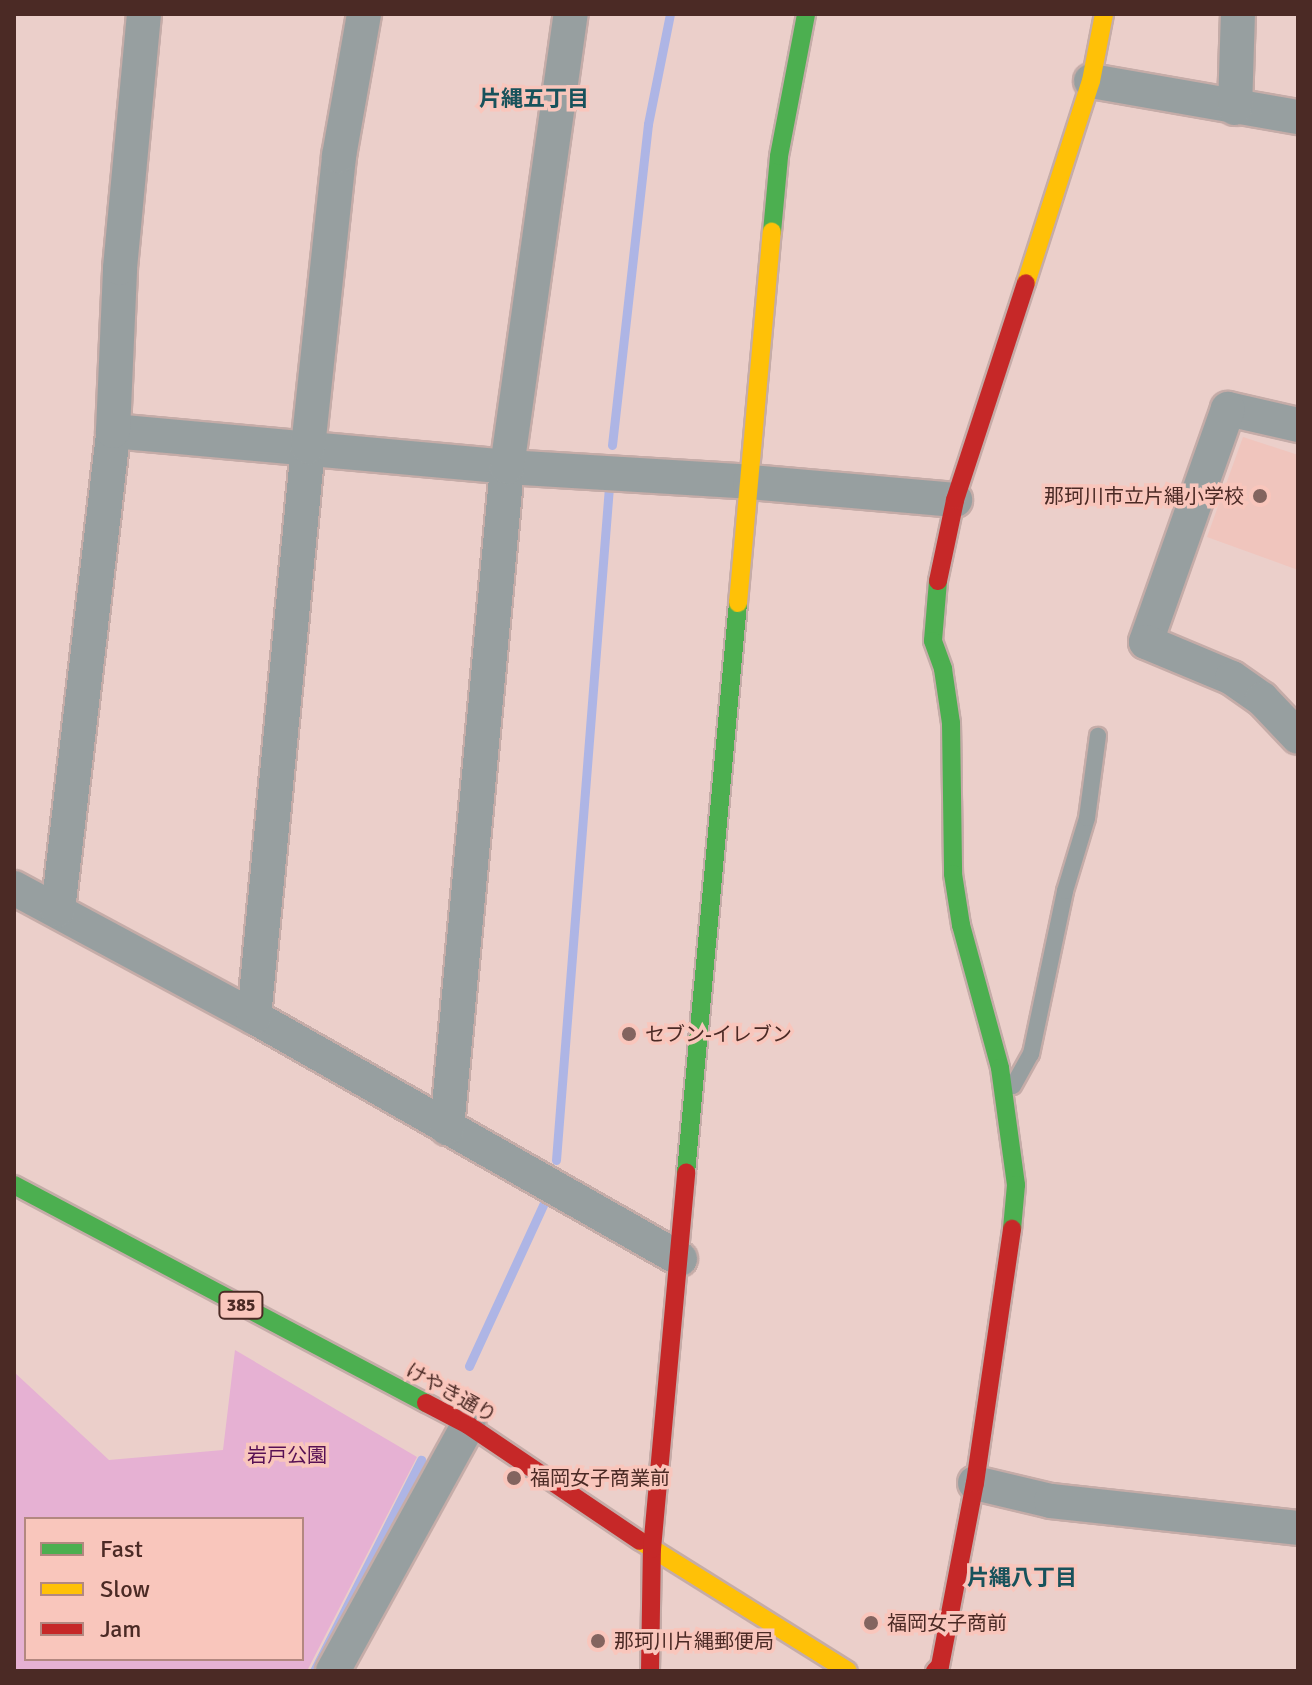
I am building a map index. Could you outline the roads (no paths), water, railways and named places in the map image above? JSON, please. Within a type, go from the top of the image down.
[{"type":"main road","points":[[650,1671],[652,1549],[779,156],[806,14]]},
{"type":"main road","points":[[943,1669],[975,1483],[1016,1185],[1006,1099],[961,925],[953,874],[951,723],[932,625],[934,598],[955,500],[1091,81],[1104,14]]},
{"type":"main road","name":"けやき通り","points":[[14,1185],[468,1425],[652,1549],[848,1671]]},
{"type":"street","points":[[58,910],[113,431],[120,268],[144,14]]},
{"type":"street","points":[[254,1017],[339,156],[364,14]]},
{"type":"street","points":[[447,1128],[507,467],[571,14]]},
{"type":"street","points":[[1235,108],[1238,14]]},
{"type":"street","points":[[1091,81],[1298,117]]},
{"type":"street","points":[[1298,425],[1228,409],[1146,642],[1232,678],[1262,699],[1298,737]]},
{"type":"street","points":[[113,431],[507,467],[750,482],[955,500]]},
{"type":"street","points":[[14,888],[254,1017],[680,1259]]},
{"type":"street","points":[[333,1671],[468,1425]]},
{"type":"street","points":[[975,1483],[1051,1501],[1298,1528]]},
{"type":"lane","points":[[1006,1099],[1031,1054],[1065,891],[1087,818],[1098,736]]},
{"type":"waterway","points":[[612,445],[648,124],[670,14]]},
{"type":"waterway","points":[[556,1160],[609,487]]},
{"type":"waterway","points":[[469,1366],[544,1203]]},
{"type":"waterway","points":[[314,1671],[421,1460]]},
{"type":"place","name":"那珂川市立片縄小学校","points":[[1260,496]]},
{"type":"place","name":"セブン-イレブン","points":[[629,1034]]},
{"type":"place","name":"福岡女子商業前","points":[[514,1478]]},
{"type":"place","name":"福岡女子商前","points":[[871,1623]]},
{"type":"place","name":"那珂川片縄郵便局","points":[[598,1641]]},
{"type":"district","name":"片縄五丁目","points":[[534,99]]},
{"type":"district","name":"片縄八丁目","points":[[1022,1578]]},
{"type":"park label","name":"岩戸公園","points":[[287,1455]]}]
